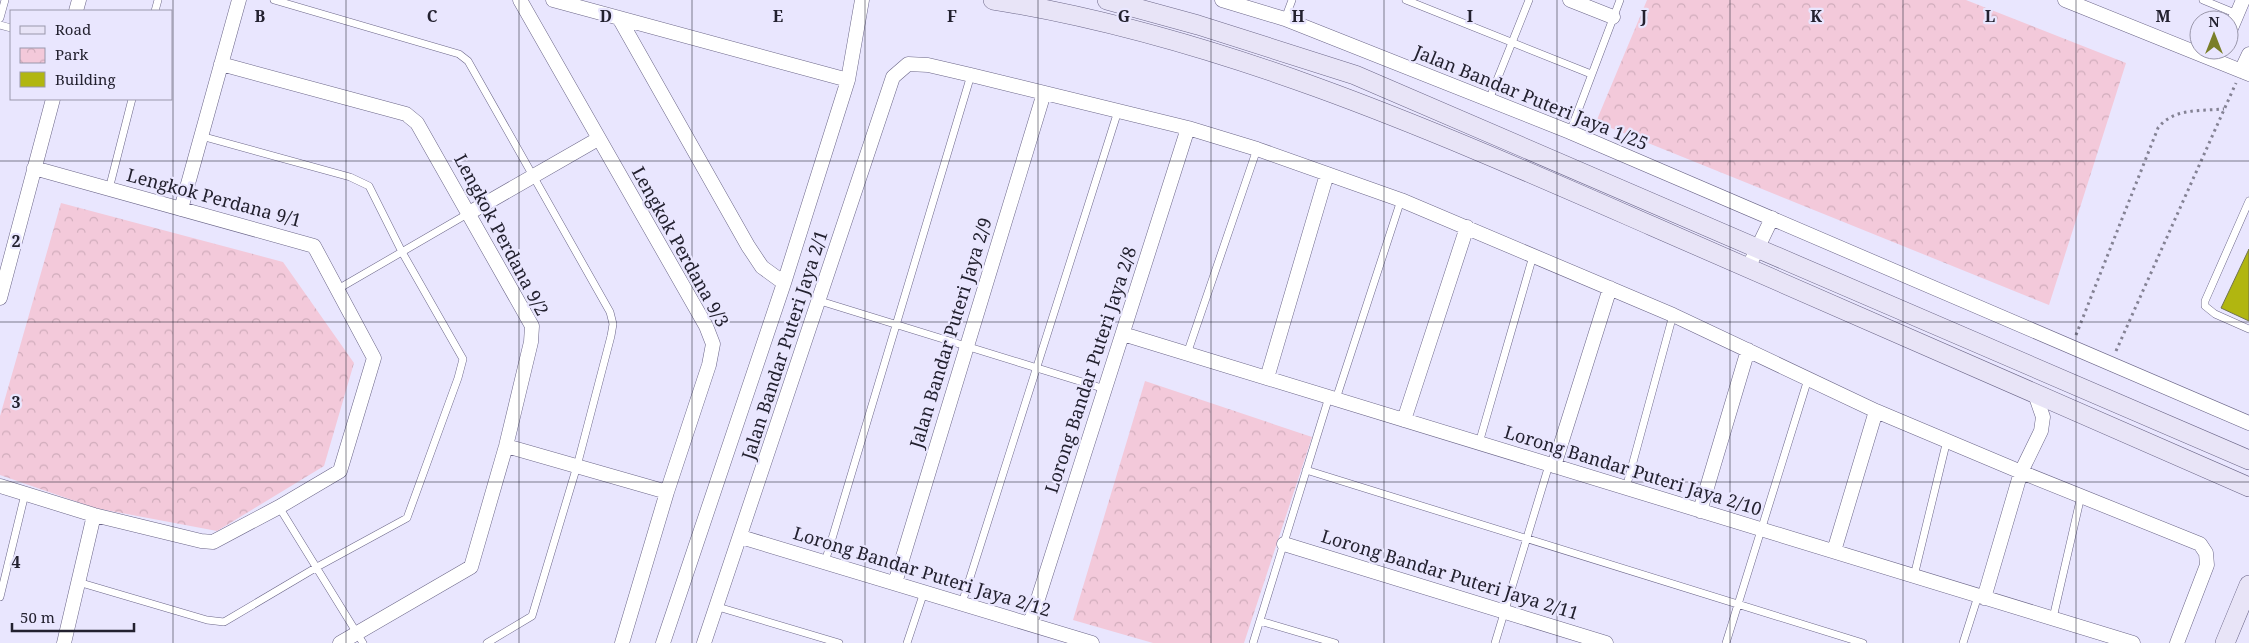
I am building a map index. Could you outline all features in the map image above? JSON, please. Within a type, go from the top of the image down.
[{"type":"street","points":[[181,209],[239,0]]},
{"type":"street","name":"Lengkok Perdana 9/3","points":[[520,0],[706,326],[713,344],[709,364],[667,492],[622,643]]},
{"type":"street","points":[[553,0],[848,80]]},
{"type":"street","points":[[663,643],[784,283],[848,80],[862,0]]},
{"type":"street","points":[[993,0],[1116,25],[1271,70],[1431,131],[2249,487]]},
{"type":"street","points":[[1107,0],[1198,24],[1355,76],[2249,460]]},
{"type":"street","name":"Jalan Bandar Puteri Jaya 1/25","points":[[1222,0],[1285,19],[1570,132],[2249,423]]},
{"type":"street","points":[[1570,0],[1613,17]]},
{"type":"street","points":[[2066,0],[2189,44]]},
{"type":"street","points":[[619,18],[748,246],[762,267],[784,283]]},
{"type":"street","points":[[2226,60],[2245,73],[2249,54]]},
{"type":"street","name":"Lengkok Perdana 9/2","points":[[221,64],[406,114],[417,123],[428,139],[532,326],[531,342],[506,446],[471,567],[361,638],[340,643]]},
{"type":"street","name":"Jalan Bandar Puteri Jaya 2/1","points":[[704,643],[718,607],[893,77],[908,64],[928,65],[971,75]]},
{"type":"street","points":[[971,75],[1188,128],[1258,149],[1401,200],[1672,315],[1876,411],[2200,544],[2206,553],[2207,565],[2177,643]]},
{"type":"street","name":"Jalan Bandar Puteri Jaya 2/9","points":[[895,583],[1044,93]]},
{"type":"street","points":[[0,298],[53,100]]},
{"type":"street","name":"Lorong Bandar Puteri Jaya 2/8","points":[[1030,624],[1188,128]]},
{"type":"street","points":[[469,213],[598,139]]},
{"type":"street","name":"Lengkok Perdana 9/1","points":[[0,486],[94,516],[201,541],[213,542],[279,507],[340,471],[374,358],[314,246],[34,168]]},
{"type":"street","points":[[1267,378],[1327,174]]},
{"type":"street","points":[[1748,268],[1772,218]]},
{"type":"street","points":[[1404,420],[1467,227]]},
{"type":"street","points":[[1551,465],[1610,288]]},
{"type":"street","name":"Lorong Bandar Puteri Jaya 2/10","points":[[1123,334],[2134,643]]},
{"type":"street","points":[[1700,511],[1748,350]]},
{"type":"street","points":[[1981,597],[2021,472],[2040,431],[2043,417],[2035,394]]},
{"type":"street","points":[[1834,552],[1876,411]]},
{"type":"street","points":[[506,446],[667,492]]},
{"type":"street","points":[[64,643],[94,516]]},
{"type":"street","name":"Lorong Bandar Puteri Jaya 2/12","points":[[741,537],[1092,643]]},
{"type":"street","name":"Lorong Bandar Puteri Jaya 2/11","points":[[1284,544],[1606,643]]},
{"type":"street","points":[[2225,643],[2249,585]]},
{"type":"lane","points":[[0,18],[5,0]]},
{"type":"lane","points":[[274,0],[459,54],[468,61],[610,312],[613,324],[577,466],[532,616],[487,643]]},
{"type":"lane","points":[[1285,19],[1292,0]]},
{"type":"lane","points":[[1406,0],[1591,74]]},
{"type":"lane","points":[[1489,100],[1529,0]]},
{"type":"lane","points":[[1570,132],[1620,0]]},
{"type":"lane","points":[[2204,0],[2228,10]]},
{"type":"lane","points":[[825,562],[971,75]]},
{"type":"lane","points":[[109,189],[132,100]]},
{"type":"lane","points":[[962,604],[1118,110]]},
{"type":"lane","points":[[78,582],[207,620],[224,622],[317,567],[407,518],[458,378],[463,359],[402,252],[369,186],[350,177],[201,136]]},
{"type":"lane","points":[[1187,354],[1258,149]]},
{"type":"lane","points":[[1253,643],[1306,470],[1401,200]]},
{"type":"lane","points":[[2249,201],[2205,301],[2205,306],[2214,314],[2249,329]]},
{"type":"lane","points":[[338,289],[469,213]]},
{"type":"lane","points":[[1479,443],[1533,256]]},
{"type":"lane","points":[[820,301],[1105,390]]},
{"type":"lane","points":[[1626,488],[1672,315]]},
{"type":"lane","points":[[1726,643],[1763,530],[1808,379]]},
{"type":"lane","points":[[1914,576],[1948,439]]},
{"type":"lane","points":[[1495,643],[1526,539],[1551,465]]},
{"type":"lane","points":[[1306,470],[1864,643]]},
{"type":"lane","points":[[0,597],[25,494]]},
{"type":"lane","points":[[2053,618],[2081,496]]},
{"type":"lane","points":[[279,507],[361,638]]},
{"type":"lane","points":[[907,643],[924,592]]},
{"type":"lane","points":[[1963,643],[1981,597]]},
{"type":"lane","points":[[718,607],[839,643]]},
{"type":"lane","points":[[1260,621],[1335,643]]},
{"type":"path","points":[[2111,363],[2224,109],[2245,73]]},
{"type":"path","points":[[2071,347],[2158,128],[2165,119],[2176,114],[2224,109]]},
{"type":"green space","points":[[1647,0],[1966,0],[2126,63],[2049,305],[1596,122]]},
{"type":"green space","points":[[61,203],[283,262],[354,363],[324,466],[217,531],[95,508],[0,475],[0,416]]},
{"type":"green space","points":[[1145,381],[1312,437],[1244,643],[1153,643],[1073,620]]},
{"type":"building","points":[[2249,249],[2249,321],[2221,308]]}]
